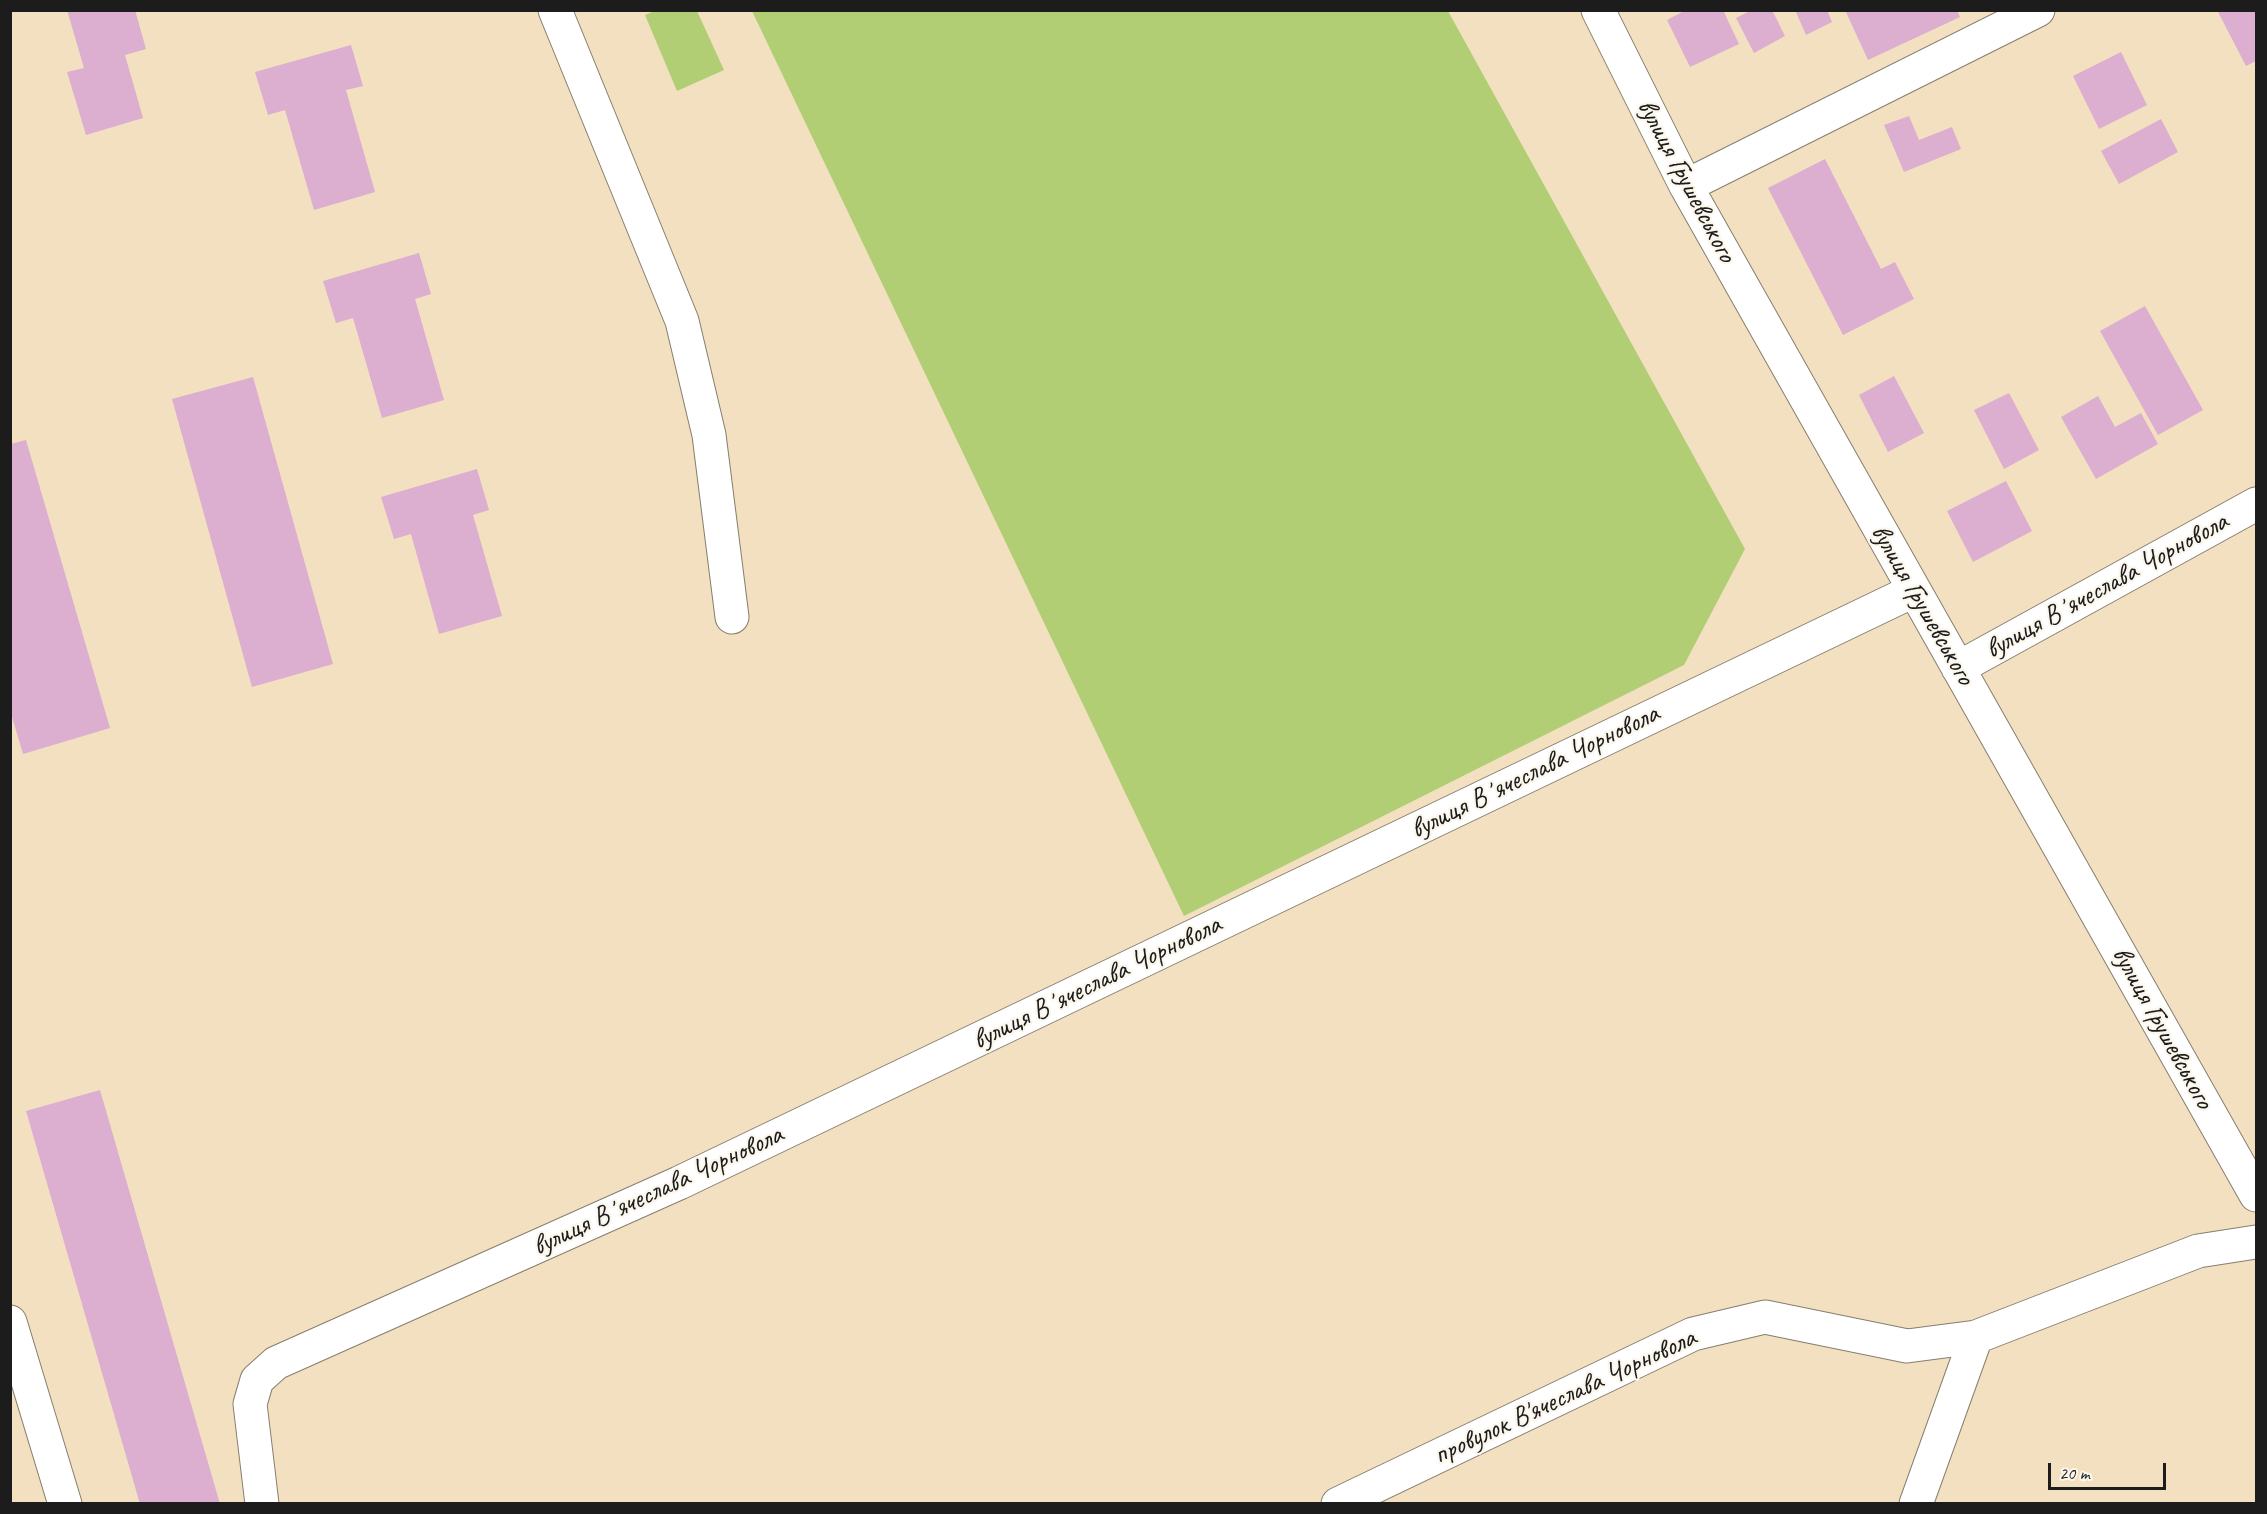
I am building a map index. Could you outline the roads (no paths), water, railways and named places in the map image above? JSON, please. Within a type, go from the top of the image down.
[{"type":"street","points":[[555,10],[682,321],[709,435],[732,617]]},
{"type":"street","name":"вулиця Грушевського","points":[[1598,10],[1686,186],[2256,1195]]},
{"type":"street","points":[[1686,186],[2038,10]]},
{"type":"street","name":"вулиця Вʼячеслава Чорновола","points":[[1958,668],[2256,504]]},
{"type":"street","name":"вулиця Вʼячеслава Чорновола","points":[[262,1503],[250,1404],[257,1380],[276,1363],[679,1183],[1913,591]]},
{"type":"street","name":"провулок В'ячеслава Чорновола","points":[[1338,1503],[1693,1334],[1765,1317],[1907,1346],[1976,1337],[2198,1251],[2256,1242]]},
{"type":"street","points":[[10,1322],[65,1503]]},
{"type":"street","points":[[1917,1503],[1976,1337]]}]
